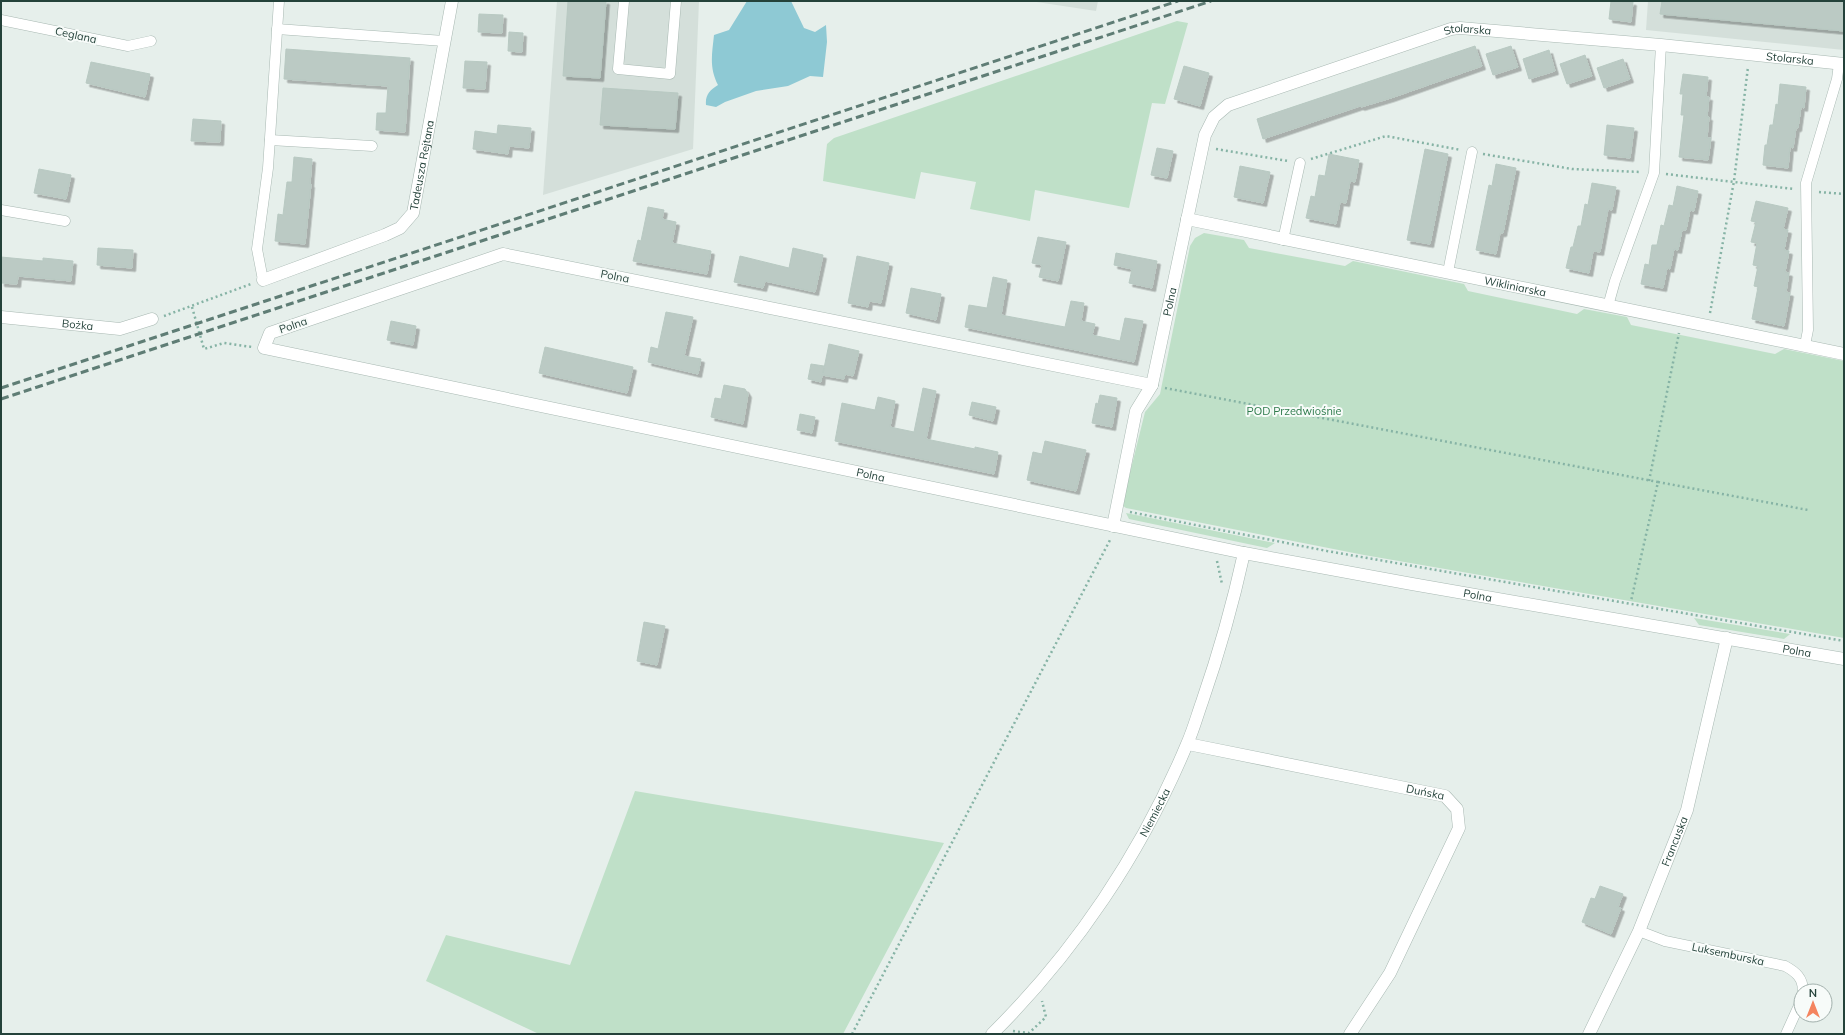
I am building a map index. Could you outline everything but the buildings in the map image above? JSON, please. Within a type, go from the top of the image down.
[{"type":"street","name":"Tadeusza Rejtana","points":[[263,280],[385,235],[400,228],[413,213],[452,1]]},
{"type":"street","name":"Stolarska","points":[[1187,219],[1202,147],[1208,126],[1214,117],[1228,105],[1236,101],[1451,29],[1468,28],[1661,45],[1841,64]]},
{"type":"street","name":"Wikliniarska","points":[[1187,219],[1283,240],[1448,272],[1844,354]]},
{"type":"street","name":"Polna","points":[[1113,526],[1136,411],[1157,386],[1187,219]]},
{"type":"street","name":"Polna","points":[[1157,386],[503,254],[270,333],[264,348],[1244,553],[1412,584],[1844,659]]},
{"type":"street","name":"Bożka","points":[[1,317],[120,329],[152,320]]},
{"type":"street","name":"Niemiecka","points":[[992,1034],[1020,1006],[1062,955],[1112,887],[1152,819],[1188,744],[1214,666],[1238,582],[1244,553]]},
{"type":"street","name":"Francuska","points":[[1588,1034],[1639,931],[1687,810],[1727,638]]},
{"type":"street","name":"Duńska","points":[[1188,744],[1445,796],[1457,809],[1459,828],[1456,835],[1390,973],[1350,1034]]},
{"type":"lane","points":[[263,280],[257,249],[270,140],[279,1]]},
{"type":"lane","points":[[624,1],[618,69],[670,74],[676,1]]},
{"type":"lane","name":"Ceglana","points":[[1,20],[128,46],[151,41]]},
{"type":"lane","points":[[277,28],[444,41]]},
{"type":"lane","points":[[1608,306],[1612,288],[1654,173],[1661,45]]},
{"type":"lane","points":[[1805,345],[1808,330],[1805,190],[1808,172],[1841,64]]},
{"type":"lane","points":[[270,140],[372,146]]},
{"type":"lane","points":[[1448,272],[1472,152]]},
{"type":"lane","points":[[1283,240],[1300,162]]},
{"type":"lane","points":[[1,210],[65,221]]},
{"type":"lane","name":"Luksemburska","points":[[1639,931],[1665,941],[1786,966],[1796,972],[1803,983]]},
{"type":"lane","points":[[1786,1034],[1793,1019]]},
{"type":"path","points":[[1707,326],[1734,181],[1750,54]]},
{"type":"path","points":[[1202,147],[1300,162],[1386,136],[1572,168],[1654,173],[1844,194]]},
{"type":"path","points":[[152,320],[192,307],[263,280]]},
{"type":"path","points":[[192,307],[204,349],[224,343],[264,348]]},
{"type":"path","points":[[1649,481],[1682,321]]},
{"type":"path","points":[[1157,386],[1649,481],[1808,510]]},
{"type":"path","points":[[1631,601],[1658,482]]},
{"type":"path","points":[[1116,509],[1327,551],[1844,641]]},
{"type":"path","points":[[852,1034],[1111,537],[1113,526]]},
{"type":"path","points":[[1216,558],[1223,589]]},
{"type":"shaded area","points":[[557,1],[699,1],[693,149],[543,195]]},
{"type":"shaded area","points":[[1030,1],[1098,1],[1096,11]]},
{"type":"shaded area","points":[[1648,1],[1844,1],[1844,50],[1646,30]]},
{"type":"green space","points":[[1177,21],[1188,23],[1165,104],[1152,103],[1129,208],[1035,190],[1030,221],[970,209],[976,182],[921,172],[915,199],[823,181],[827,144],[834,138]]},
{"type":"green space","name":"POD Przedwiośnie","points":[[1204,233],[1244,240],[1249,248],[1345,266],[1353,261],[1464,284],[1468,291],[1577,314],[1584,309],[1627,317],[1631,325],[1775,354],[1784,349],[1844,361],[1844,638],[1364,555],[1126,508],[1122,505],[1145,412],[1160,394],[1190,246],[1195,238]]},
{"type":"green space","points":[[1126,513],[1275,543],[1267,548],[1129,519]]},
{"type":"green space","points":[[1694,618],[1790,634],[1784,639],[1699,625]]},
{"type":"green space","points":[[635,791],[944,843],[843,1034],[539,1034],[426,981],[446,935],[570,965]]},
{"type":"water","points":[[747,1],[791,1],[804,28],[815,32],[826,25],[827,42],[823,77],[810,76],[788,86],[756,91],[725,102],[716,107],[706,105],[706,98],[709,93],[718,85],[712,67],[714,35],[729,30]]},
{"type":"railway","points":[[1,388],[1178,1]]},
{"type":"railway","points":[[1,399],[1211,1]]}]
